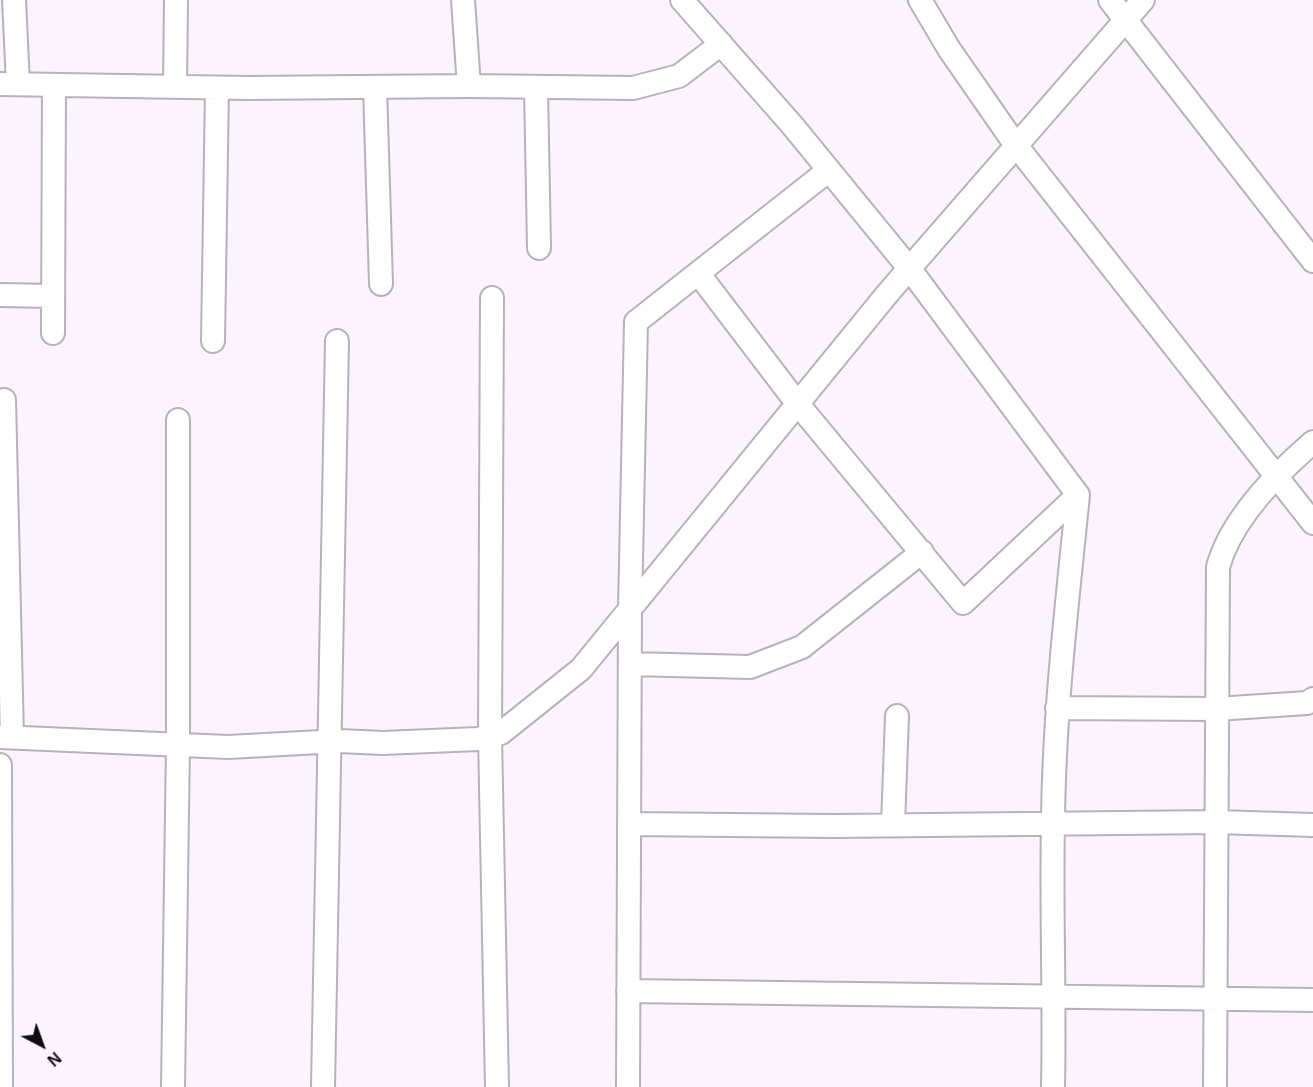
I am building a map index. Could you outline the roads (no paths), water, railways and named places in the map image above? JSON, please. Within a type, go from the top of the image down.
[{"type":"street","points":[[14,0],[9,84],[217,88],[469,86],[633,88],[679,76],[721,45]]},
{"type":"street","points":[[175,87],[176,0]]},
{"type":"street","points":[[463,0],[469,86]]},
{"type":"street","points":[[682,0],[829,170],[909,268],[1078,495],[1057,708],[1053,823],[1056,997],[1053,1087]]},
{"type":"street","points":[[920,0],[949,49],[1016,144],[1313,523]]},
{"type":"street","points":[[1110,0],[1313,261]]},
{"type":"street","points":[[4,400],[6,737],[228,747],[329,741],[383,743],[478,739],[501,733],[581,669],[909,268],[1143,0]]},
{"type":"street","points":[[53,333],[54,85]]},
{"type":"street","points":[[375,87],[381,284]]},
{"type":"street","points":[[213,341],[217,88]]},
{"type":"street","points":[[536,88],[539,248]]},
{"type":"street","points":[[628,1087],[630,609],[636,322],[829,170]]},
{"type":"street","points":[[698,273],[797,403],[963,603],[1078,495]]},
{"type":"street","points":[[0,295],[52,296]]},
{"type":"street","points":[[492,298],[490,736],[497,1087]]},
{"type":"street","points":[[323,1087],[337,341]]},
{"type":"street","points":[[173,1087],[178,744],[178,420]]},
{"type":"street","points":[[1215,1087],[1218,567],[1230,537],[1275,475],[1313,442]]},
{"type":"street","points":[[630,664],[750,667],[771,659],[802,647],[922,552]]},
{"type":"street","points":[[1057,708],[1216,709],[1307,703],[1313,699]]},
{"type":"street","points":[[892,825],[897,716]]},
{"type":"street","points":[[0,765],[1,1087]]},
{"type":"street","points":[[629,824],[892,825],[1217,822],[1313,825]]},
{"type":"street","points":[[628,992],[1313,1000]]}]
